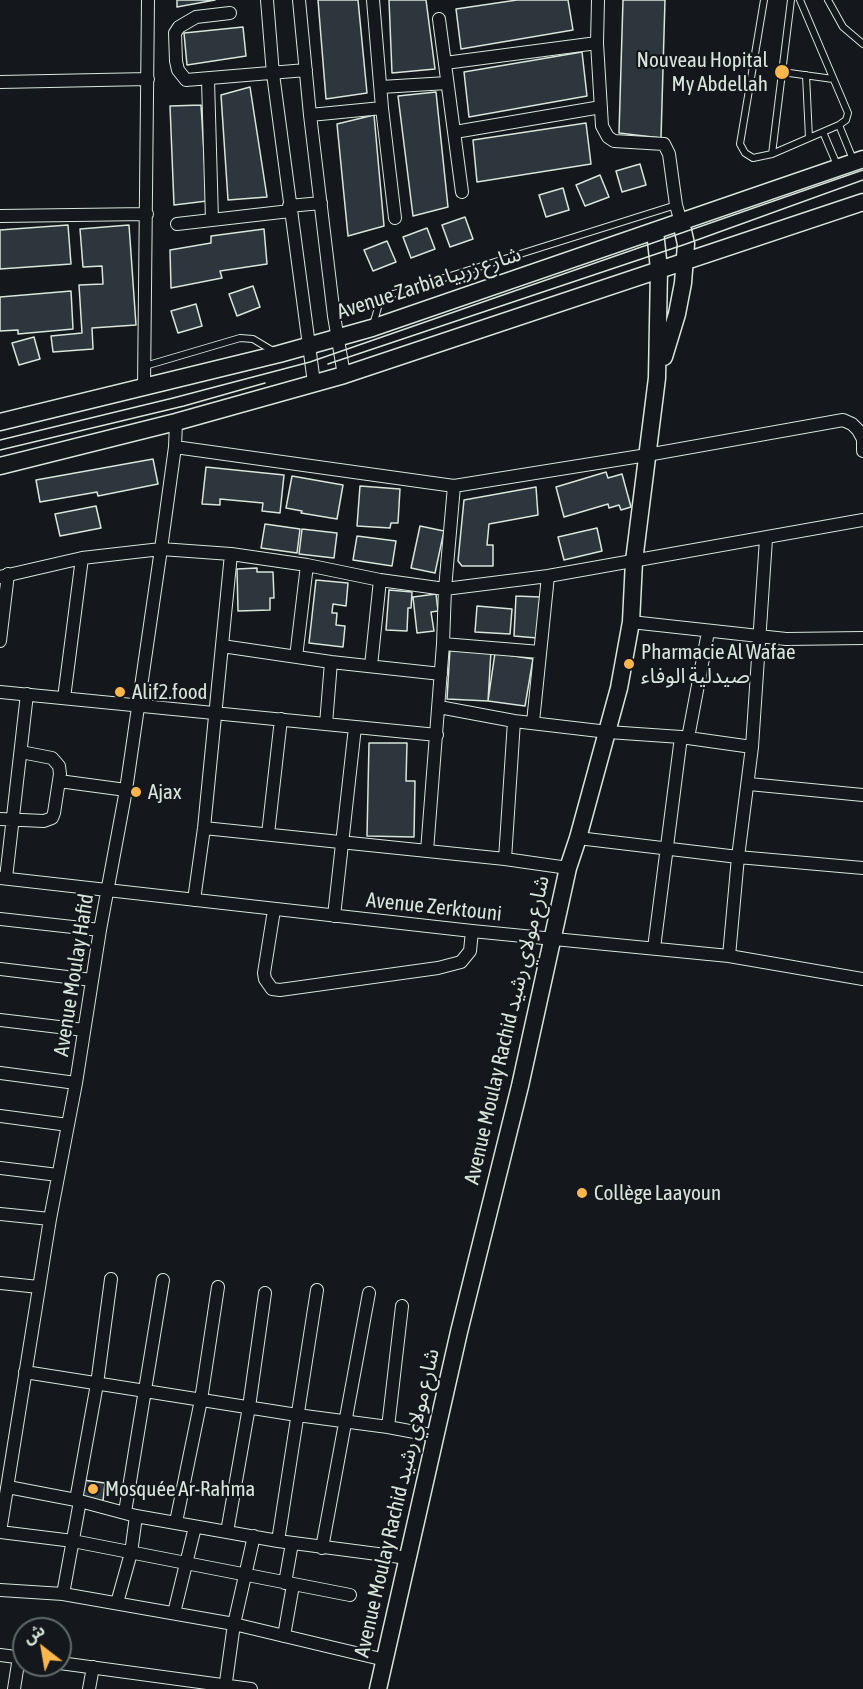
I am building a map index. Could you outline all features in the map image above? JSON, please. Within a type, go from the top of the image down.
[{"type":"main road","name":"Avenue Zarbia شارع زربيا","points":[[0,422],[279,354],[372,328],[859,161]]},
{"type":"main road","points":[[0,466],[176,422],[344,375],[863,202]]},
{"type":"main road","name":"Avenue Moulay Rachid شارع مولاي رشيد","points":[[657,378],[677,314],[686,243],[681,222]]},
{"type":"main road","name":"Avenue Moulay Rachid شارع مولاي رشيد","points":[[378,1689],[477,1257],[520,1086],[568,868],[619,688],[630,622],[634,561],[657,378],[660,269],[655,231]]},
{"type":"street","points":[[144,387],[148,0]]},
{"type":"street","points":[[267,0],[273,74],[314,383]]},
{"type":"street","points":[[299,0],[310,115],[344,375]]},
{"type":"street","points":[[373,0],[382,108],[395,218]]},
{"type":"street","points":[[598,0],[597,43],[604,132],[614,141],[664,144],[669,154],[676,205],[681,222]]},
{"type":"street","points":[[230,14],[196,17],[179,27],[175,33],[176,61],[181,76],[186,80],[208,80],[306,70]]},
{"type":"street","points":[[439,19],[462,192]]},
{"type":"street","points":[[445,63],[597,43]]},
{"type":"street","points":[[0,82],[148,79]]},
{"type":"street","points":[[208,80],[212,220]]},
{"type":"street","points":[[381,87],[447,83]]},
{"type":"street","points":[[454,132],[601,107]]},
{"type":"street","points":[[310,115],[382,108]]},
{"type":"street","points":[[177,224],[321,203]]},
{"type":"street","points":[[0,216],[147,214]]},
{"type":"street","points":[[175,447],[454,486],[843,420],[858,430],[862,439],[863,451]]},
{"type":"street","name":"Avenue Moulay Hafid","points":[[0,1532],[50,1219],[76,1083],[100,930],[126,790],[175,447],[176,422]]},
{"type":"street","points":[[427,851],[454,486]]},
{"type":"street","points":[[0,640],[4,576],[82,558],[161,549],[231,554],[307,564],[380,580],[445,589],[548,576],[863,520]]},
{"type":"street","points":[[729,956],[738,857],[749,784],[766,539]]},
{"type":"street","points":[[194,900],[204,828],[231,554]]},
{"type":"street","points":[[64,698],[82,558]]},
{"type":"street","points":[[296,657],[307,564]]},
{"type":"street","points":[[533,722],[548,576]]},
{"type":"street","points":[[371,666],[380,580]]},
{"type":"street","points":[[630,622],[758,637],[863,638]]},
{"type":"street","points":[[654,948],[684,738],[708,632]]},
{"type":"street","points":[[443,644],[540,652]]},
{"type":"street","points":[[222,646],[331,662],[441,674]]},
{"type":"street","points":[[326,724],[331,662]]},
{"type":"street","points":[[0,692],[437,735]]},
{"type":"street","points":[[3,878],[6,820],[21,752],[27,694]]},
{"type":"street","points":[[439,707],[514,721],[752,747]]},
{"type":"street","points":[[268,834],[281,719]]},
{"type":"street","points":[[505,859],[514,721]]},
{"type":"street","points":[[334,916],[355,727]]},
{"type":"street","points":[[6,820],[44,821],[52,818],[56,805],[60,769],[58,763],[52,758],[21,752]]},
{"type":"street","points":[[59,781],[126,790]]},
{"type":"street","points":[[749,784],[863,795]]},
{"type":"street","points":[[204,828],[505,859],[568,868]]},
{"type":"street","points":[[578,838],[738,857],[863,868]]},
{"type":"street","name":"Avenue Zerktouni","points":[[3,878],[472,931],[729,956],[863,979]]},
{"type":"street","points":[[274,909],[264,973],[272,988],[280,990],[438,968],[461,962],[470,951],[472,931]]},
{"type":"street","points":[[0,919],[100,930]]},
{"type":"street","points":[[0,969],[92,980]]},
{"type":"street","points":[[0,1020],[84,1030]]},
{"type":"street","points":[[0,1073],[76,1083]]},
{"type":"street","points":[[0,1116],[68,1125]]},
{"type":"street","points":[[0,1168],[58,1175]]},
{"type":"street","points":[[0,1214],[50,1219]]},
{"type":"street","points":[[63,1594],[97,1384],[111,1279]]},
{"type":"street","points":[[117,1603],[131,1553],[131,1514],[145,1392],[163,1280]]},
{"type":"street","points":[[0,1283],[39,1287]]},
{"type":"street","points":[[176,1522],[201,1400],[218,1287]]},
{"type":"street","points":[[278,1541],[317,1290]]},
{"type":"street","points":[[227,1532],[249,1407],[265,1293]]},
{"type":"street","points":[[322,1548],[369,1293]]},
{"type":"street","points":[[388,1427],[402,1305]]},
{"type":"street","points":[[25,1372],[436,1436]]},
{"type":"street","points":[[8,1487],[78,1500],[195,1527],[322,1548],[408,1558]]},
{"type":"street","points":[[174,1613],[195,1527]]},
{"type":"street","points":[[0,1532],[73,1541],[350,1595]]},
{"type":"street","points":[[225,1687],[234,1624],[247,1576],[254,1536]]},
{"type":"street","points":[[284,1636],[292,1543]]},
{"type":"street","points":[[0,1590],[63,1594],[174,1613],[234,1624],[385,1660]]},
{"type":"street","points":[[72,1664],[163,1683],[251,1689]]},
{"type":"street","points":[[89,1689],[93,1667]]},
{"type":"lane","points":[[764,0],[740,144],[745,153],[753,158],[772,154],[839,125],[846,120],[848,114],[800,0]]},
{"type":"lane","points":[[772,154],[791,0]]},
{"type":"lane","points":[[828,0],[843,27],[863,44]]},
{"type":"lane","points":[[782,72],[833,79]]},
{"type":"lane","points":[[806,75],[809,138]]},
{"type":"lane","points":[[839,125],[859,161]]},
{"type":"lane","points":[[823,132],[838,168]]},
{"type":"lane","points":[[372,328],[379,304],[393,294],[676,205]]},
{"type":"lane","points":[[145,366],[240,338],[253,339],[279,354]]},
{"type":"building","points":[[177,0],[215,0],[177,7]]},
{"type":"building","points":[[318,0],[358,0],[367,93],[326,99]]},
{"type":"building","points":[[389,0],[426,0],[435,69],[392,73]]},
{"type":"building","points":[[517,0],[568,0],[573,30],[461,49],[456,9]]},
{"type":"building","points":[[623,0],[665,0],[661,138],[619,133]]},
{"type":"building","points":[[243,27],[246,56],[187,65],[184,33]]},
{"type":"building","points":[[582,52],[587,96],[469,117],[464,72]]},
{"type":"building","points":[[250,87],[267,197],[228,200],[221,95]]},
{"type":"building","points":[[436,92],[448,207],[413,216],[398,96]]},
{"type":"building","points":[[201,105],[207,201],[174,205],[170,106]]},
{"type":"building","points":[[374,115],[384,226],[348,236],[337,124]]},
{"type":"building","points":[[586,123],[591,164],[477,182],[473,140]]},
{"type":"building","points":[[640,164],[646,185],[622,192],[616,171]]},
{"type":"building","points":[[600,175],[609,197],[585,206],[576,185]]},
{"type":"building","points":[[563,188],[569,210],[546,217],[539,195]]},
{"type":"building","points":[[465,217],[473,239],[450,247],[442,225]]},
{"type":"building","points":[[68,225],[71,264],[0,269],[0,230]]},
{"type":"building","points":[[129,225],[136,325],[92,328],[93,349],[53,352],[51,336],[82,333],[79,285],[103,284],[102,266],[83,267],[80,229]]},
{"type":"building","points":[[427,228],[435,249],[411,258],[403,237]]},
{"type":"building","points":[[264,229],[267,264],[220,271],[222,278],[171,288],[170,250],[211,243],[211,236]]},
{"type":"building","points":[[387,241],[396,262],[373,271],[364,250]]},
{"type":"building","points":[[253,286],[260,307],[237,316],[229,294]]},
{"type":"building","points":[[71,291],[73,329],[18,334],[18,330],[0,331],[0,297]]},
{"type":"building","points":[[196,304],[202,326],[178,333],[171,311]]},
{"type":"building","points":[[34,337],[40,359],[19,365],[12,343]]},
{"type":"building","points":[[153,459],[158,484],[98,496],[97,492],[40,502],[36,480]]},
{"type":"building","points":[[206,467],[284,475],[280,513],[262,511],[263,503],[220,499],[220,505],[202,504]]},
{"type":"building","points":[[606,472],[608,478],[622,474],[631,507],[621,510],[619,505],[609,508],[608,504],[564,517],[556,487]]},
{"type":"building","points":[[292,476],[343,485],[337,519],[286,508]]},
{"type":"building","points":[[360,486],[400,489],[398,523],[391,523],[390,528],[357,526]]},
{"type":"building","points":[[536,487],[538,515],[489,524],[487,545],[493,545],[493,566],[462,566],[458,561],[464,500]]},
{"type":"building","points":[[96,506],[101,528],[60,536],[55,514]]},
{"type":"building","points":[[265,524],[300,529],[297,553],[261,548]]},
{"type":"building","points":[[420,526],[444,531],[435,573],[411,568]]},
{"type":"building","points":[[597,528],[602,551],[564,560],[558,537]]},
{"type":"building","points":[[302,529],[337,533],[334,558],[299,554]]},
{"type":"building","points":[[357,536],[396,541],[392,566],[353,560]]},
{"type":"building","points":[[257,568],[257,572],[273,572],[274,598],[270,598],[270,610],[238,611],[237,569]]},
{"type":"building","points":[[316,580],[348,583],[346,606],[333,604],[332,613],[337,613],[336,625],[345,626],[343,647],[309,643]]},
{"type":"building","points":[[389,590],[412,592],[411,608],[408,608],[407,631],[386,630]]},
{"type":"building","points":[[436,594],[438,611],[431,612],[434,631],[417,633],[413,597]]},
{"type":"building","points":[[516,596],[540,597],[537,638],[514,636]]},
{"type":"building","points":[[477,606],[512,609],[510,634],[475,632]]},
{"type":"building","points":[[450,649],[491,651],[488,701],[447,699]]},
{"type":"building","points":[[495,653],[533,659],[525,706],[488,701]]},
{"type":"building","points":[[369,743],[407,743],[406,781],[415,781],[414,837],[367,836]]},
{"type":"building","name":"Mosquée Ar-Rahma","points":[[83,1480],[105,1483],[103,1501],[80,1496]]},
{"type":"tram line","points":[[0,440],[310,362],[863,170]]},
{"type":"tram line","points":[[328,364],[686,244],[863,180]]},
{"type":"tram line","points":[[0,450],[184,406],[265,383]]},
{"type":"place","name":"Nouveau Hopital My Abdellah","points":[[782,72]]},
{"type":"place","name":"Pharmacie Al Wafae صيدلية الوفاء","points":[[629,664]]},
{"type":"place","name":"Alif2.food","points":[[120,692]]},
{"type":"place","name":"Ajax","points":[[136,792]]},
{"type":"place","name":"Collège Laayoun","points":[[582,1193]]},
{"type":"place","name":"Mosquée Ar-Rahma","points":[[93,1489]]}]
